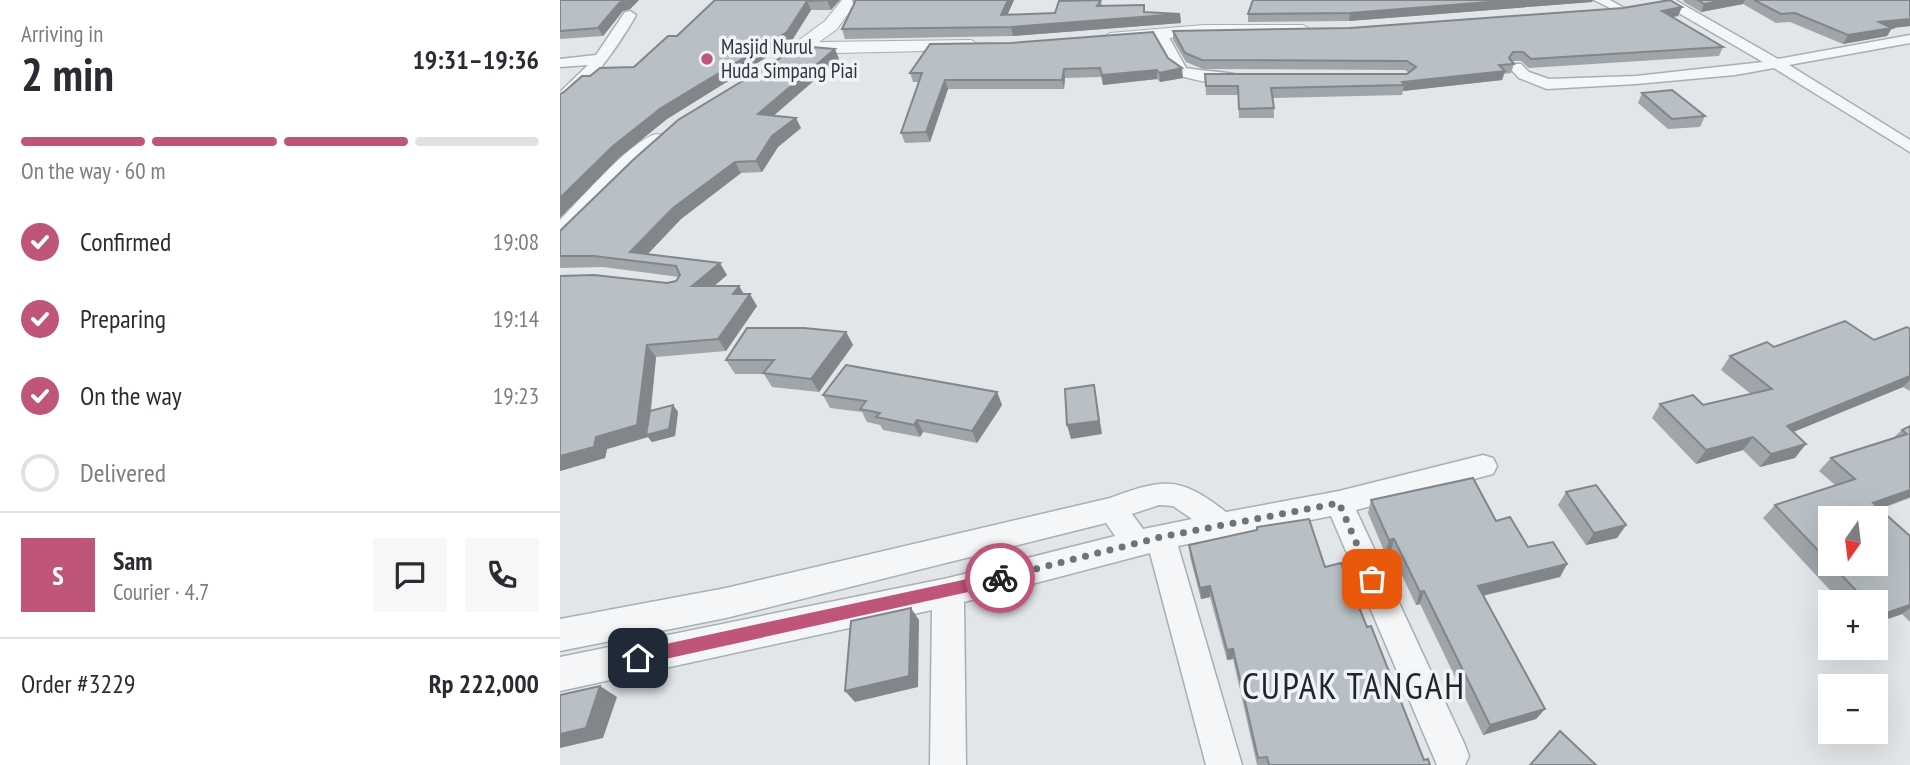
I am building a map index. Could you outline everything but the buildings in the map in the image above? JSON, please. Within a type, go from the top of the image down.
[{"type":"street","points":[[781,61],[831,25],[850,0]]},
{"type":"street","points":[[1600,0],[1620,9]]},
{"type":"street","points":[[1585,12],[1672,1],[1910,147]]},
{"type":"street","points":[[560,100],[582,82],[615,43],[630,15]]},
{"type":"street","points":[[1087,40],[1204,30],[1325,29]]},
{"type":"street","points":[[1160,34],[1171,59],[1181,72],[1215,78],[1248,78]]},
{"type":"street","points":[[1516,66],[1533,80],[1562,85],[1735,71],[1910,39]]},
{"type":"street","points":[[801,48],[990,44]]},
{"type":"street","points":[[1878,46],[1901,54]]},
{"type":"street","points":[[560,63],[601,59]]},
{"type":"street","points":[[560,235],[623,169],[676,125]]},
{"type":"street","points":[[560,674],[948,592],[1149,540],[1339,503],[1483,466]]},
{"type":"street","points":[[560,635],[726,603],[1112,509],[1149,494],[1164,493],[1195,503],[1221,525]]},
{"type":"street","points":[[1339,503],[1451,755]]},
{"type":"street","points":[[1112,509],[1149,540],[1224,765]]},
{"type":"street","points":[[948,592],[948,765]]},
{"type":"way so far","points":[[1000,578],[1161,537],[1339,503],[1372,579]]},
{"type":"place","name":"Masjid Nurul Huda Simpang Piai","points":[[707,59]]},
{"type":"district","name":"CUPAK TANGAH","points":[[1354,686]]},
{"type":"route","points":[[638,658],[948,592],[1000,578]]}]
